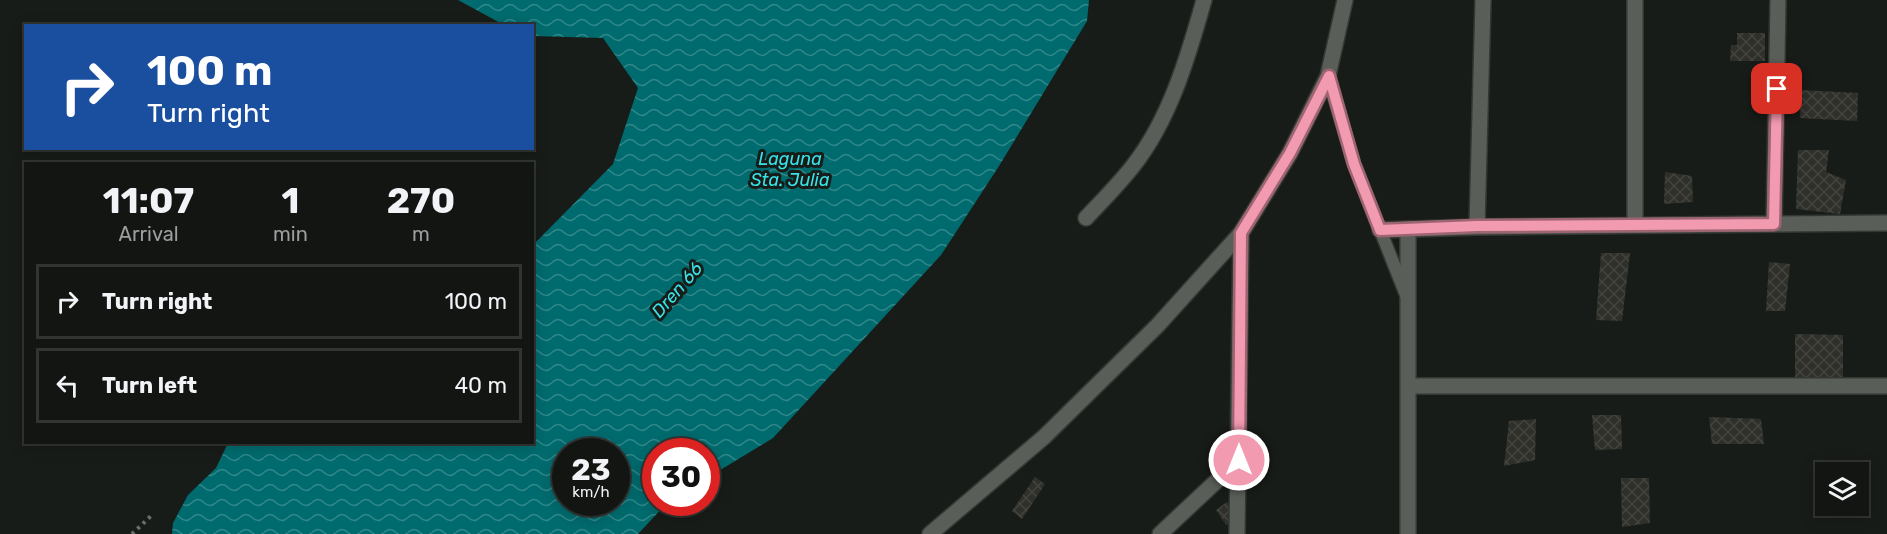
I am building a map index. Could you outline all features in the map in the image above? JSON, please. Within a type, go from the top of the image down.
[{"type":"street","points":[[1086,218],[1134,165],[1152,137],[1171,100],[1204,0]]},
{"type":"street","points":[[930,534],[1044,437],[1158,325],[1241,233],[1290,153],[1329,76],[1345,0]]},
{"type":"street","points":[[1477,226],[1483,0]]},
{"type":"street","points":[[1635,0],[1635,225]]},
{"type":"street","points":[[1774,224],[1778,0]]},
{"type":"street","points":[[1380,230],[1477,226],[1887,223]]},
{"type":"street","points":[[1408,229],[1408,534]]},
{"type":"street","points":[[1237,534],[1241,233]]},
{"type":"street","points":[[1409,386],[1887,386]]},
{"type":"street","points":[[1160,534],[1239,460]]},
{"type":"lane","points":[[1329,76],[1354,164],[1409,303]]},
{"type":"path","points":[[132,534],[153,514]]},
{"type":"water","name":"Laguna Sta. Julia","points":[[458,0],[1089,0],[1087,21],[999,166],[941,255],[773,438],[720,470],[720,438],[642,438],[642,516],[655,516],[638,534],[172,534],[173,523],[188,495],[216,468],[228,444],[534,444],[534,244],[613,164],[638,88],[603,38],[534,36],[534,24],[502,24]]},
{"type":"building","points":[[1737,33],[1765,33],[1765,61],[1730,61],[1731,45],[1737,45]]},
{"type":"building","points":[[1801,90],[1858,93],[1857,121],[1800,118]]},
{"type":"building","points":[[1798,150],[1829,150],[1826,172],[1846,180],[1840,214],[1796,209]]},
{"type":"building","points":[[1665,172],[1692,176],[1693,202],[1664,204]]},
{"type":"building","points":[[1601,253],[1630,253],[1622,321],[1596,320]]},
{"type":"building","points":[[1769,262],[1790,264],[1785,311],[1766,311]]},
{"type":"building","points":[[1795,334],[1843,335],[1843,379],[1795,378]]},
{"type":"building","points":[[1592,415],[1621,415],[1622,449],[1595,450]]},
{"type":"building","points":[[1709,417],[1761,419],[1764,444],[1712,444]]},
{"type":"building","points":[[1536,419],[1535,460],[1504,466],[1509,421]]},
{"type":"building","points":[[1035,477],[1045,484],[1022,519],[1012,511]]},
{"type":"building","points":[[1621,478],[1649,478],[1650,523],[1622,527]]},
{"type":"building","points":[[1227,502],[1237,518],[1226,525],[1216,510]]},
{"type":"route","points":[[1239,460],[1241,233],[1290,153],[1329,76],[1354,164],[1380,230],[1477,226],[1774,224],[1777,89]]},
{"type":"water label","name":"Dren 66","points":[[677,290]]}]
